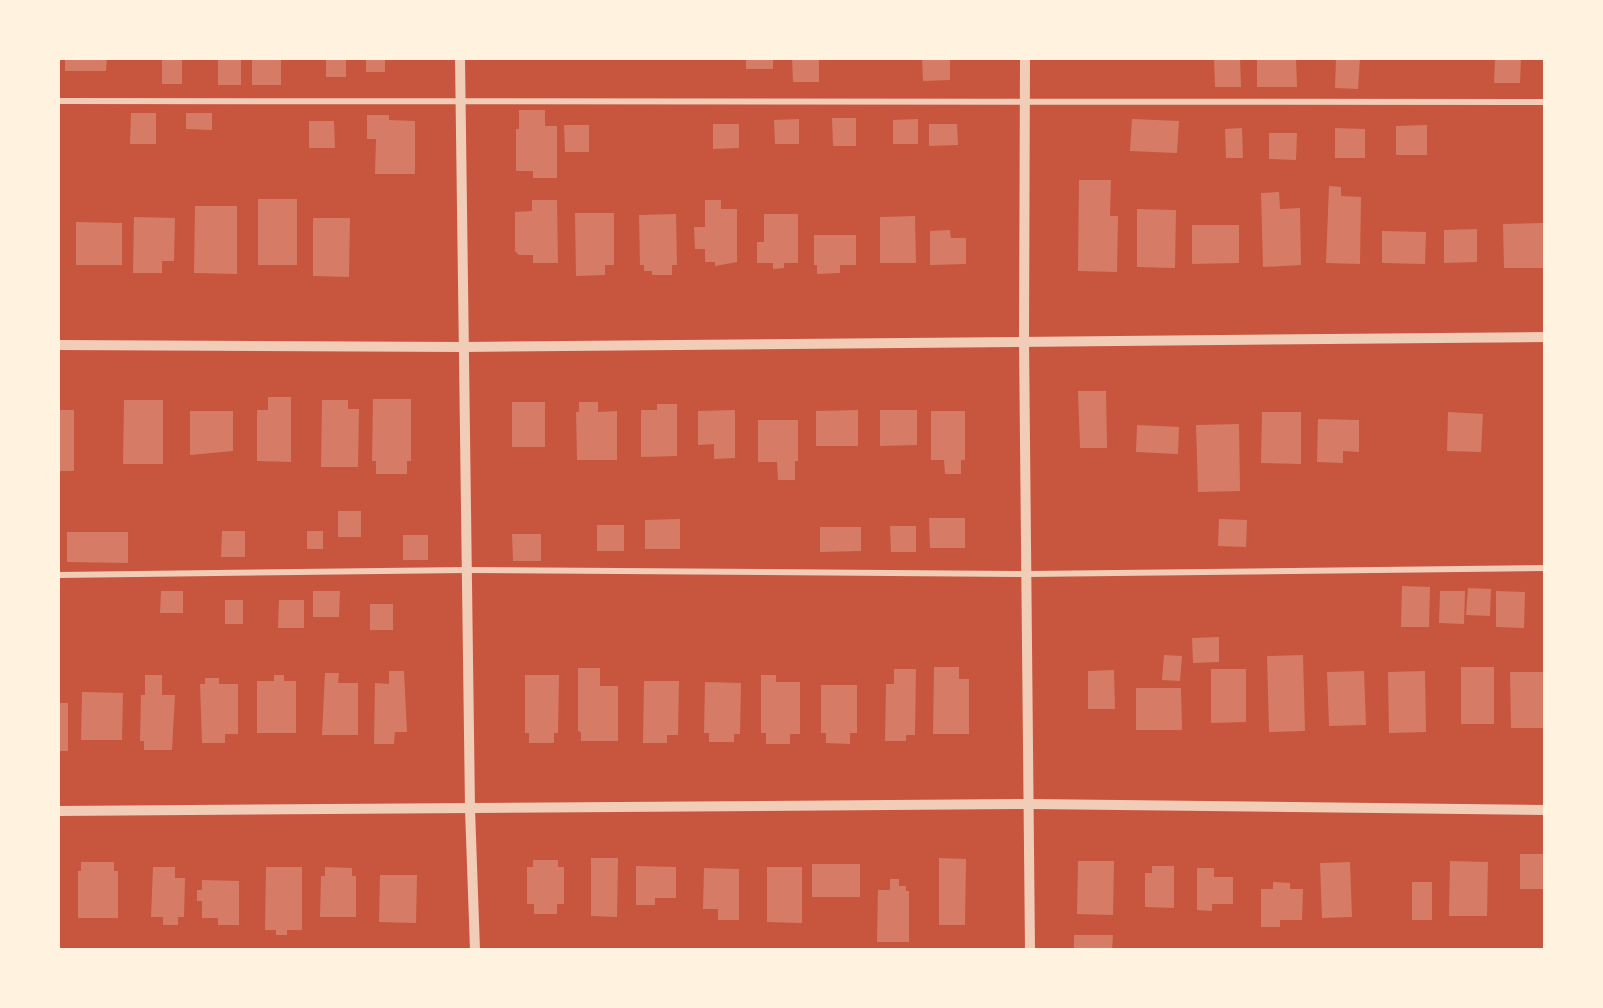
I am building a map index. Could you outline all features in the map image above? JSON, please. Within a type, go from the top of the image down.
[{"type":"street","points":[[460,58],[470,809],[476,950]]},
{"type":"street","points":[[1025,58],[1030,950]]},
{"type":"street","points":[[58,345],[464,347],[1546,337]]},
{"type":"street","points":[[58,811],[1031,804],[1546,810]]},
{"type":"lane","points":[[58,101],[1546,102]]},
{"type":"lane","points":[[58,574],[466,570],[1028,574],[1546,568]]},
{"type":"building","points":[[65,58],[107,58],[106,71],[65,71]]},
{"type":"building","points":[[162,58],[182,58],[182,84],[162,84]]},
{"type":"building","points":[[218,58],[241,58],[241,85],[218,85]]},
{"type":"building","points":[[252,58],[281,58],[281,85],[252,85]]},
{"type":"building","points":[[326,58],[346,58],[346,77],[326,77]]},
{"type":"building","points":[[366,58],[385,58],[385,72],[366,72]]},
{"type":"building","points":[[746,58],[773,58],[773,69],[746,69]]},
{"type":"building","points":[[792,58],[819,58],[819,82],[793,82]]},
{"type":"building","points":[[922,58],[950,58],[950,80],[923,81]]},
{"type":"building","points":[[1214,58],[1240,58],[1241,87],[1215,87]]},
{"type":"building","points":[[1257,58],[1296,58],[1297,87],[1257,87]]},
{"type":"building","points":[[1336,58],[1360,58],[1358,89],[1335,88]]},
{"type":"building","points":[[1495,58],[1521,58],[1520,83],[1494,83]]},
{"type":"building","points":[[519,110],[545,110],[545,126],[557,126],[557,178],[533,178],[533,171],[516,171]]},
{"type":"building","points":[[131,113],[156,113],[156,144],[130,144]]},
{"type":"building","points":[[186,113],[212,113],[212,130],[186,129]]},
{"type":"building","points":[[367,115],[415,121],[415,174],[375,174],[376,139],[367,139]]},
{"type":"building","points":[[832,118],[856,118],[856,146],[833,146]]},
{"type":"building","points":[[799,119],[799,144],[775,144],[774,120]]},
{"type":"building","points":[[918,119],[918,144],[893,144],[893,120]]},
{"type":"building","points":[[1132,119],[1179,121],[1177,153],[1130,151]]},
{"type":"building","points":[[309,121],[334,121],[335,148],[309,148]]},
{"type":"building","points":[[713,124],[739,124],[739,148],[713,149]]},
{"type":"building","points":[[929,124],[957,124],[958,145],[929,146]]},
{"type":"building","points":[[564,125],[589,125],[589,152],[565,152]]},
{"type":"building","points":[[1427,125],[1427,155],[1396,155],[1396,126]]},
{"type":"building","points":[[1242,128],[1243,158],[1226,158],[1225,129]]},
{"type":"building","points":[[1335,128],[1365,129],[1365,158],[1335,158]]},
{"type":"building","points":[[1269,133],[1297,133],[1296,160],[1269,159]]},
{"type":"building","points":[[1079,180],[1111,180],[1110,216],[1118,216],[1117,272],[1078,271]]},
{"type":"building","points":[[1329,186],[1341,187],[1341,196],[1361,197],[1360,264],[1326,263]]},
{"type":"building","points":[[1279,192],[1280,209],[1300,208],[1301,265],[1263,267],[1261,193]]},
{"type":"building","points":[[258,199],[297,199],[297,265],[258,265]]},
{"type":"building","points":[[532,200],[557,200],[558,263],[533,263],[533,255],[519,255],[515,251],[515,212],[532,211]]},
{"type":"building","points":[[705,200],[721,200],[721,209],[737,209],[737,262],[715,266],[715,262],[705,262],[705,249],[695,249],[694,227],[705,227]]},
{"type":"building","points":[[195,206],[237,206],[237,274],[194,273]]},
{"type":"building","points":[[1137,209],[1176,210],[1175,268],[1137,267]]},
{"type":"building","points":[[575,213],[614,213],[614,265],[605,265],[605,275],[576,276]]},
{"type":"building","points":[[676,214],[677,265],[672,265],[672,275],[652,275],[652,271],[644,271],[644,265],[640,265],[639,215]]},
{"type":"building","points":[[764,214],[798,214],[798,263],[784,263],[784,268],[773,269],[773,263],[757,263],[757,242],[764,242]]},
{"type":"building","points":[[915,216],[916,263],[880,263],[880,217]]},
{"type":"building","points":[[134,217],[175,218],[174,261],[162,261],[162,273],[133,273]]},
{"type":"building","points":[[313,218],[350,218],[349,277],[313,276]]},
{"type":"building","points":[[76,222],[122,223],[122,265],[76,265]]},
{"type":"building","points":[[1543,223],[1543,268],[1504,268],[1503,224]]},
{"type":"building","points":[[1192,225],[1239,225],[1239,263],[1192,264]]},
{"type":"building","points":[[1477,229],[1477,262],[1444,263],[1444,230]]},
{"type":"building","points":[[950,230],[951,238],[966,238],[966,264],[930,265],[930,231]]},
{"type":"building","points":[[1382,231],[1426,232],[1425,264],[1382,263]]},
{"type":"building","points":[[814,235],[856,235],[856,265],[840,265],[840,273],[817,274]]},
{"type":"building","points":[[1078,391],[1106,391],[1107,448],[1080,448]]},
{"type":"building","points":[[268,397],[291,397],[291,462],[257,461],[257,410],[268,410]]},
{"type":"building","points":[[373,399],[411,399],[411,461],[407,461],[407,474],[376,474],[376,461],[372,461]]},
{"type":"building","points":[[124,400],[163,400],[163,464],[123,464]]},
{"type":"building","points":[[322,400],[348,400],[348,409],[359,409],[358,467],[321,467]]},
{"type":"building","points":[[512,402],[545,402],[545,447],[512,447]]},
{"type":"building","points":[[579,402],[598,402],[598,412],[617,411],[617,460],[577,460]]},
{"type":"building","points":[[657,404],[677,404],[677,456],[641,457],[641,410],[657,410]]},
{"type":"building","points":[[58,410],[74,410],[74,471],[58,471]]},
{"type":"building","points":[[735,410],[735,458],[714,459],[714,444],[698,445],[698,411]]},
{"type":"building","points":[[858,410],[858,446],[816,446],[816,411]]},
{"type":"building","points":[[880,410],[917,410],[917,445],[880,446]]},
{"type":"building","points":[[190,411],[233,411],[233,451],[190,455]]},
{"type":"building","points":[[931,411],[965,411],[965,460],[961,460],[961,474],[945,474],[944,460],[931,460]]},
{"type":"building","points":[[1262,412],[1301,412],[1301,464],[1261,463]]},
{"type":"building","points":[[1448,412],[1483,414],[1481,452],[1447,451]]},
{"type":"building","points":[[1318,419],[1359,420],[1359,452],[1343,451],[1343,463],[1317,462]]},
{"type":"building","points":[[758,420],[798,420],[795,480],[778,480],[777,462],[758,462]]},
{"type":"building","points":[[1239,424],[1240,491],[1198,492],[1196,425]]},
{"type":"building","points":[[1137,425],[1179,427],[1178,454],[1136,452]]},
{"type":"building","points":[[338,511],[361,511],[361,537],[338,537]]},
{"type":"building","points":[[929,518],[965,518],[965,548],[930,548]]},
{"type":"building","points":[[680,519],[680,549],[645,549],[645,520]]},
{"type":"building","points":[[1219,519],[1247,520],[1246,547],[1218,546]]},
{"type":"building","points":[[597,525],[624,525],[624,551],[597,551]]},
{"type":"building","points":[[890,526],[916,526],[916,552],[891,552]]},
{"type":"building","points":[[820,527],[861,527],[861,551],[820,552]]},
{"type":"building","points":[[222,531],[245,531],[245,557],[221,557]]},
{"type":"building","points":[[307,531],[323,531],[323,549],[307,549]]},
{"type":"building","points":[[67,532],[128,532],[128,563],[67,562]]},
{"type":"building","points":[[512,534],[541,534],[541,561],[513,561]]},
{"type":"building","points":[[403,535],[428,535],[428,560],[403,560]]},
{"type":"building","points":[[1402,586],[1430,587],[1429,627],[1401,627]]},
{"type":"building","points":[[1468,588],[1491,589],[1490,616],[1466,615]]},
{"type":"building","points":[[161,591],[183,591],[183,613],[160,613]]},
{"type":"building","points":[[313,591],[340,591],[339,617],[313,617]]},
{"type":"building","points":[[1440,591],[1465,591],[1464,624],[1439,623]]},
{"type":"building","points":[[1496,591],[1525,592],[1524,628],[1496,627]]},
{"type":"building","points":[[225,600],[243,600],[243,624],[225,624]]},
{"type":"building","points":[[279,600],[304,600],[304,628],[278,628]]},
{"type":"building","points":[[370,604],[393,604],[393,630],[370,630]]},
{"type":"building","points":[[1219,637],[1219,662],[1193,663],[1192,638]]},
{"type":"building","points":[[1164,655],[1182,656],[1180,681],[1162,680]]},
{"type":"building","points":[[1303,655],[1305,731],[1269,732],[1267,656]]},
{"type":"building","points":[[934,667],[959,667],[959,679],[969,679],[969,734],[933,734]]},
{"type":"building","points":[[1461,667],[1494,667],[1494,724],[1461,724]]},
{"type":"building","points":[[578,668],[600,668],[600,686],[618,686],[618,741],[581,741]]},
{"type":"building","points":[[894,669],[916,669],[915,735],[906,735],[906,741],[885,741],[886,684],[894,684]]},
{"type":"building","points":[[1211,669],[1246,669],[1246,722],[1211,723]]},
{"type":"building","points":[[1114,670],[1115,709],[1088,709],[1088,671]]},
{"type":"building","points":[[389,671],[404,671],[407,732],[395,732],[394,744],[374,744],[375,683],[389,684]]},
{"type":"building","points":[[1364,671],[1366,725],[1329,726],[1327,672]]},
{"type":"building","points":[[1425,671],[1426,732],[1389,733],[1388,672]]},
{"type":"building","points":[[1510,672],[1546,672],[1546,728],[1511,728]]},
{"type":"building","points":[[325,673],[339,673],[338,683],[358,683],[358,735],[322,735]]},
{"type":"building","points":[[145,675],[162,675],[162,695],[175,695],[172,750],[144,750],[144,741],[140,741]]},
{"type":"building","points":[[274,675],[284,675],[284,681],[296,681],[296,733],[257,733],[257,681],[274,681]]},
{"type":"building","points":[[525,675],[559,675],[558,733],[554,733],[554,743],[529,743],[529,733],[525,733]]},
{"type":"building","points":[[761,675],[776,675],[776,682],[800,682],[800,734],[790,734],[790,744],[766,744],[766,733],[761,733]]},
{"type":"building","points":[[205,678],[219,678],[219,684],[238,684],[238,734],[225,734],[225,743],[202,743],[200,684],[205,684]]},
{"type":"building","points":[[644,681],[679,681],[678,735],[667,735],[667,743],[643,743]]},
{"type":"building","points":[[705,682],[741,683],[740,734],[734,734],[734,742],[709,742],[709,733],[704,733]]},
{"type":"building","points":[[821,685],[857,685],[857,733],[850,733],[850,744],[826,743],[826,733],[821,733]]},
{"type":"building","points":[[1136,688],[1181,688],[1182,730],[1136,730]]},
{"type":"building","points":[[82,692],[123,693],[122,740],[81,740]]},
{"type":"building","points":[[58,703],[68,703],[68,751],[58,751]]},
{"type":"building","points":[[1520,854],[1546,854],[1546,889],[1520,889]]},
{"type":"building","points":[[591,858],[618,858],[617,917],[591,916]]},
{"type":"building","points":[[939,858],[966,859],[965,925],[939,925]]},
{"type":"building","points":[[533,860],[558,860],[558,867],[564,867],[564,904],[557,904],[557,914],[534,914],[534,904],[527,904],[527,867],[533,867]]},
{"type":"building","points":[[1078,861],[1114,861],[1113,915],[1077,914]]},
{"type":"building","points":[[1450,861],[1488,862],[1487,916],[1449,916]]},
{"type":"building","points":[[81,862],[114,862],[114,871],[118,871],[118,918],[78,918]]},
{"type":"building","points":[[1350,862],[1352,917],[1322,918],[1320,863]]},
{"type":"building","points":[[812,864],[860,864],[860,897],[812,897]]},
{"type":"building","points":[[636,866],[676,867],[676,898],[655,898],[655,905],[636,905]]},
{"type":"building","points":[[1152,866],[1174,866],[1174,908],[1145,907],[1145,873],[1152,873]]},
{"type":"building","points":[[153,867],[175,867],[175,878],[185,878],[184,917],[178,917],[178,925],[163,925],[163,917],[151,917]]},
{"type":"building","points":[[266,867],[302,867],[302,930],[276,935],[276,930],[265,930]]},
{"type":"building","points":[[325,867],[352,868],[352,876],[356,876],[356,917],[320,917],[321,876],[325,876]]},
{"type":"building","points":[[767,867],[802,867],[802,923],[767,922]]},
{"type":"building","points":[[704,868],[739,869],[739,920],[718,920],[718,909],[703,909]]},
{"type":"building","points":[[1197,868],[1214,868],[1214,877],[1233,877],[1233,904],[1212,904],[1212,911],[1197,910]]},
{"type":"building","points":[[380,875],[417,875],[416,923],[379,922]]},
{"type":"building","points":[[890,879],[899,879],[899,886],[906,886],[909,891],[909,942],[877,942],[878,890],[890,890]]},
{"type":"building","points":[[202,880],[239,881],[239,925],[218,925],[218,918],[202,918],[197,890],[202,890]]},
{"type":"building","points":[[1273,882],[1303,889],[1302,920],[1280,920],[1280,927],[1261,927],[1261,889],[1273,889]]},
{"type":"building","points":[[1412,882],[1432,882],[1432,920],[1412,920]]},
{"type":"building","points":[[1074,935],[1113,935],[1112,950],[1074,950]]}]
